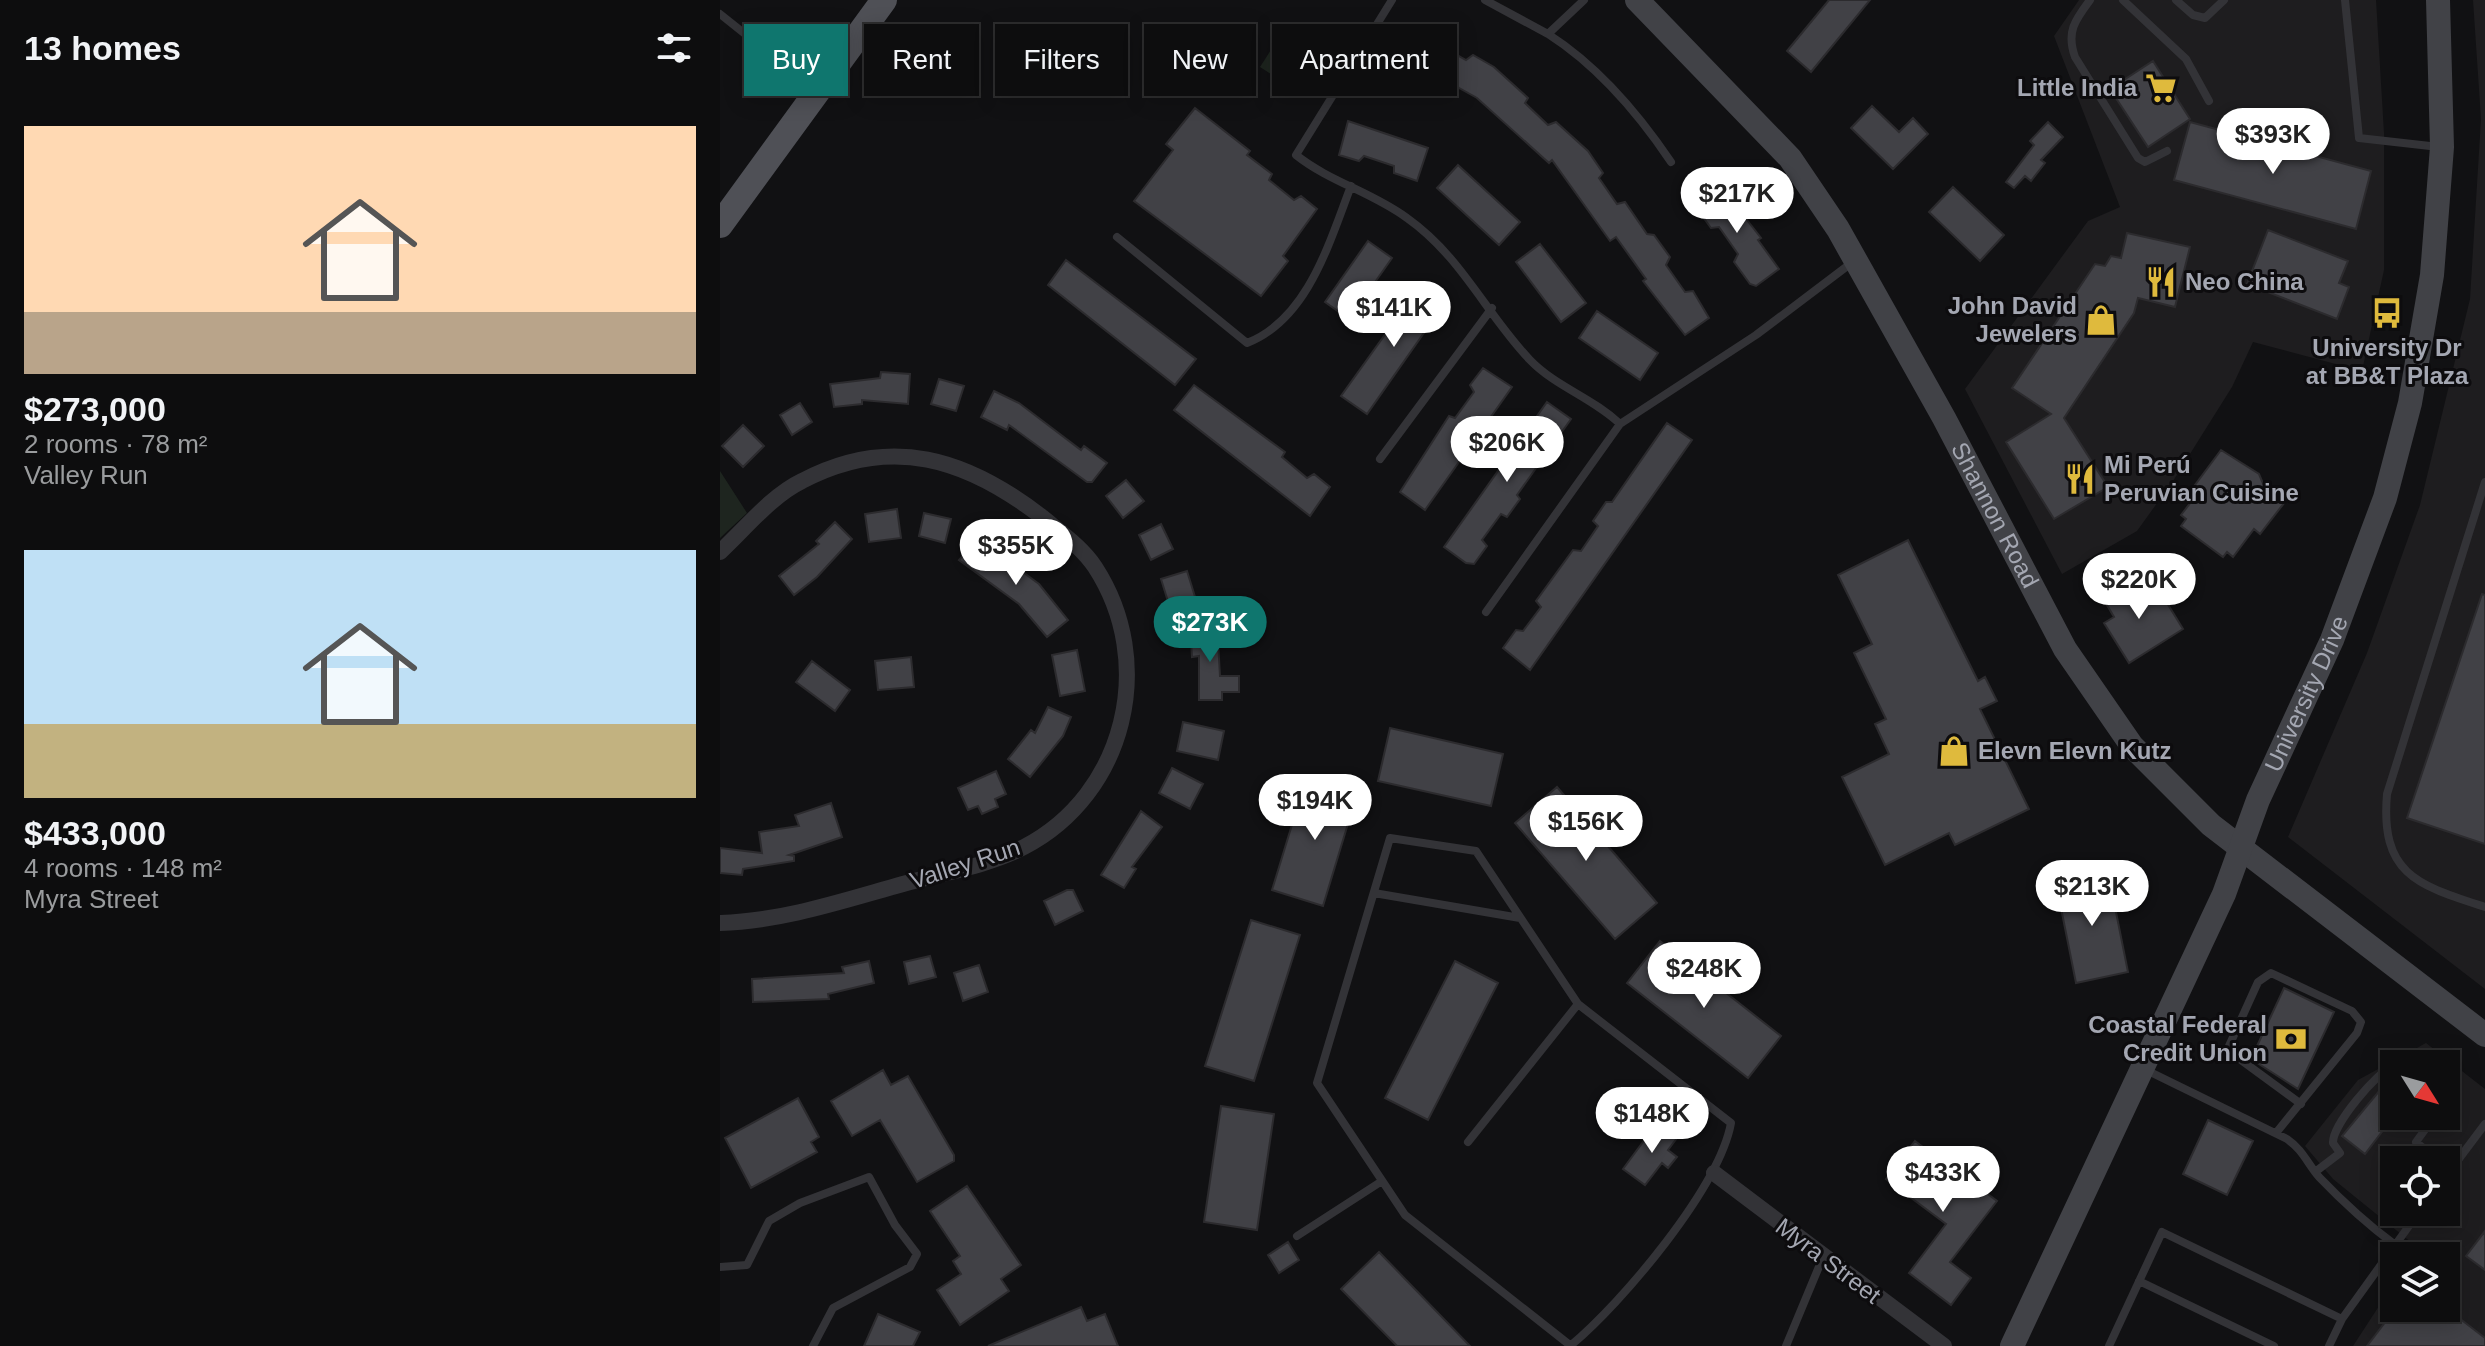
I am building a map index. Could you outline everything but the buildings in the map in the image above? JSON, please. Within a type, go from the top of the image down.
[{"type":"main road","points":[[848,52],[884,0]]},
{"type":"main road","name":"Shannon Road","points":[[1637,0],[1790,158],[1856,259],[1944,418],[2056,632],[2096,697],[2161,779],[2243,850],[2485,1035]]},
{"type":"main road","name":"University Drive","points":[[2012,1346],[2243,850],[2257,803],[2332,640],[2373,536],[2410,403],[2432,275],[2442,147],[2438,0]]},
{"type":"main road","points":[[720,225],[817,96]]},
{"type":"street","name":"Valley Run","points":[[720,552],[774,502],[811,476],[867,459],[905,456],[937,460],[998,484],[1085,555],[1116,610],[1129,672],[1120,728],[1102,775],[1064,819],[1024,847],[794,914],[752,922],[720,923]]},
{"type":"street","name":"Myra Street","points":[[1714,1173],[1944,1346]]},
{"type":"lane","points":[[1392,0],[1296,155],[1318,173],[1351,186],[1409,219],[1460,266],[1530,360],[1620,424]]},
{"type":"lane","points":[[1485,0],[1567,46],[1640,117],[1671,162]]},
{"type":"lane","points":[[1548,34],[1584,0]]},
{"type":"lane","points":[[2090,0],[2073,24],[2069,40],[2075,57],[2138,158],[2145,162],[2167,151]]},
{"type":"lane","points":[[2123,0],[2186,59],[2209,101]]},
{"type":"lane","points":[[2176,0],[2193,15],[2205,18],[2224,0]]},
{"type":"lane","points":[[2345,0],[2359,138],[2442,147]]},
{"type":"lane","points":[[720,14],[744,33]]},
{"type":"lane","points":[[1117,237],[1247,343],[1270,334],[1298,303],[1326,251],[1351,186]]},
{"type":"lane","points":[[1486,612],[1620,424],[1756,335],[1856,259]]},
{"type":"lane","points":[[1380,459],[1492,308]]},
{"type":"lane","points":[[2485,482],[2387,794],[2385,820],[2393,858],[2404,871],[2427,887],[2485,907]]},
{"type":"lane","points":[[1390,838],[1476,851],[1578,1004],[1731,1123],[1726,1149],[1714,1173],[1613,1306],[1570,1346],[1405,1215],[1317,1083],[1374,893],[1390,838]]},
{"type":"lane","points":[[1374,893],[1520,918]]},
{"type":"lane","points":[[2276,1133],[2301,1104],[2357,1033],[2361,1022],[2352,1011],[2271,973],[2258,982],[2229,1046],[2230,1052],[2301,1104]]},
{"type":"lane","points":[[1468,1142],[1578,1004]]},
{"type":"lane","points":[[2143,1068],[2276,1133],[2303,1150],[2315,1172],[2346,1206],[2391,1242]]},
{"type":"lane","points":[[2315,1172],[2340,1153],[2333,1143],[2337,1128],[2380,1072]]},
{"type":"lane","points":[[2460,1155],[2485,1124]]},
{"type":"lane","points":[[2421,1146],[2416,1142],[2425,1130]]},
{"type":"lane","points":[[720,1267],[747,1265],[769,1221],[800,1203],[869,1177],[895,1225],[917,1254],[910,1267],[833,1308],[813,1346]]},
{"type":"lane","points":[[1297,1236],[1382,1181]]},
{"type":"lane","points":[[2396,1242],[2408,1226]]},
{"type":"lane","points":[[2111,1345],[2162,1232],[2342,1319]]},
{"type":"lane","points":[[1786,1346],[1823,1257]]},
{"type":"lane","points":[[2329,1346],[2342,1319],[2380,1264]]},
{"type":"lane","points":[[2139,1281],[2274,1346]]},
{"type":"shaded area","points":[[2079,0],[2376,0],[2384,133],[2384,270],[2362,371],[2253,342],[2232,387],[2173,481],[2137,531],[2062,574],[1965,389],[2088,221],[2120,207],[2054,36]]},
{"type":"shaded area","points":[[2473,0],[2485,0],[2485,989],[2288,837],[2367,653],[2420,505],[2470,299],[2481,119]]},
{"type":"shaded area","points":[[1272,48],[1272,75],[1260,67]]},
{"type":"shaded area","points":[[720,471],[747,513],[720,538]]},
{"type":"shaded area","points":[[2426,1043],[2435,1050],[2413,1050]]},
{"type":"shaded area","points":[[2380,1068],[2380,1130],[2460,1130],[2460,1070],[2485,1089],[2485,1346],[2353,1346],[2380,1305],[2380,1322],[2460,1322],[2460,1242],[2411,1242],[2391,1226],[2460,1226],[2460,1146],[2380,1146],[2380,1217],[2333,1179],[2305,1146],[2358,1080]]},
{"type":"place","name":"Little India","points":[[2161,88]]},
{"type":"place","name":"Neo China","points":[[2161,282]]},
{"type":"place","name":"University Dr at BB&T Plaza","points":[[2387,313]]},
{"type":"place","name":"John David Jewelers","points":[[2101,320]]},
{"type":"place","name":"Mi Perú Peruvian Cuisine","points":[[2080,479]]},
{"type":"place","name":"Elevn Elevn Kutz","points":[[1954,751]]},
{"type":"place","name":"Coastal Federal Credit Union","points":[[2291,1039]]}]
